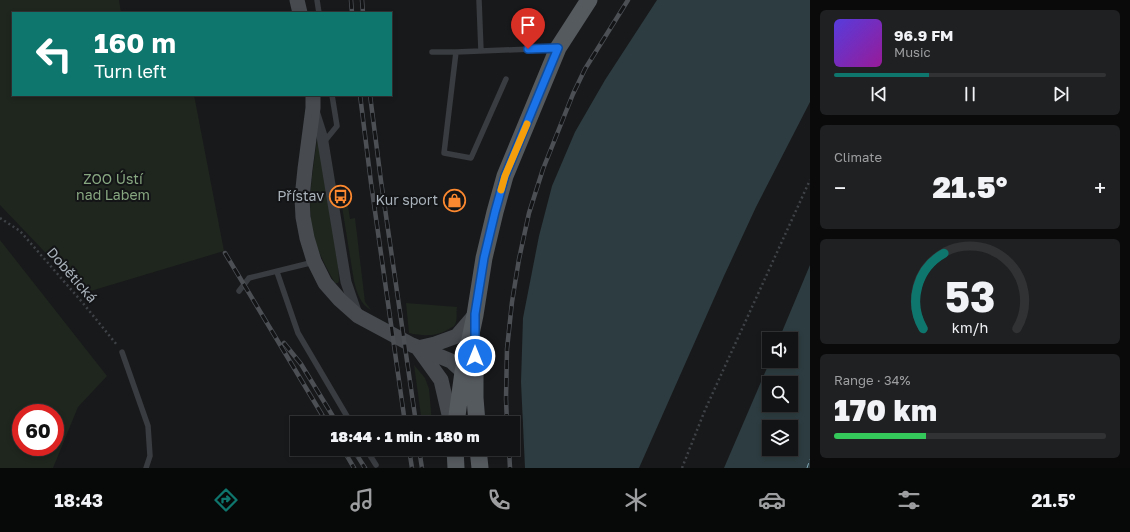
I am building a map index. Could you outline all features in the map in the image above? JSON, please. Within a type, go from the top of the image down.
[{"type":"main road","points":[[457,416],[484,258],[505,176],[558,48],[589,0]]},
{"type":"main road","points":[[475,314],[476,416]]},
{"type":"main road","points":[[455,456],[456,468]]},
{"type":"main road","points":[[479,456],[480,468]]},
{"type":"street","points":[[298,0],[300,12]]},
{"type":"street","points":[[313,102],[322,136],[346,282],[358,316]]},
{"type":"street","points":[[313,102],[302,198],[303,217],[306,238],[314,261],[325,283],[340,300],[358,316],[418,348],[451,361],[464,372],[475,398]]},
{"type":"street","points":[[418,348],[458,336],[475,314]]},
{"type":"street","points":[[418,348],[441,380],[449,416]]},
{"type":"lane","points":[[317,0],[319,12]]},
{"type":"lane","points":[[479,0],[482,51]]},
{"type":"lane","points":[[432,52],[558,48]]},
{"type":"lane","points":[[456,52],[444,153],[472,158],[506,79]]},
{"type":"lane","points":[[323,142],[336,126],[332,96]]},
{"type":"lane","points":[[239,291],[249,278],[277,272],[314,261]]},
{"type":"lane","points":[[277,272],[298,333],[347,416]]},
{"type":"lane","points":[[122,352],[148,426],[150,456],[146,468]]},
{"type":"lane","points":[[370,456],[376,465]]},
{"type":"path","points":[[682,468],[705,410],[810,180]]},
{"type":"path","name":"Dobětická","points":[[0,218],[20,231],[82,302],[122,352]]},
{"type":"green space","name":"ZOO Ústí nad Labem","points":[[0,0],[119,0],[121,12],[12,12],[12,96],[194,96],[224,251],[84,293],[0,205]]},
{"type":"green space","points":[[317,139],[338,262],[338,283],[335,283],[319,252],[312,229],[310,203]]},
{"type":"green space","points":[[346,193],[350,219],[355,218],[365,302],[371,310],[364,305],[358,294],[354,281],[340,194]]},
{"type":"green space","points":[[0,240],[107,376],[78,407],[64,441],[64,404],[12,404],[12,456],[58,456],[53,468],[0,468]]},
{"type":"green space","points":[[406,303],[457,307],[455,324],[444,332],[434,335],[409,333]]},
{"type":"green space","points":[[414,365],[425,378],[429,389],[431,416],[421,416]]},
{"type":"shaded area","points":[[657,0],[810,0],[810,102],[756,207],[639,468],[525,468],[521,382],[523,318],[539,236],[552,186],[575,132],[605,80]]},
{"type":"shaded area","points":[[810,265],[810,468],[724,468],[762,380],[762,412],[798,412],[798,376],[764,376],[767,368],[798,368],[798,332],[782,332]]},
{"type":"ferry route","points":[[807,468],[810,459]]},
{"type":"railway","points":[[351,0],[352,12]]},
{"type":"railway","points":[[362,0],[363,12]]},
{"type":"railway","points":[[507,416],[507,349],[512,302],[529,213],[543,169],[573,94],[585,69],[628,0]]},
{"type":"railway","points":[[360,96],[404,416]]},
{"type":"railway","points":[[370,96],[415,416]]},
{"type":"railway","points":[[225,253],[323,416]]},
{"type":"railway","points":[[284,343],[301,364],[333,416]]},
{"type":"railway","points":[[347,456],[354,468]]},
{"type":"railway","points":[[357,456],[365,468]]},
{"type":"railway","points":[[410,456],[412,468]]},
{"type":"railway","points":[[420,456],[422,468]]},
{"type":"railway","points":[[509,456],[510,468]]},
{"type":"slow traffic","points":[[501,190],[505,176],[527,124]]},
{"type":"place","name":"Přístav","points":[[340,196]]},
{"type":"place","name":"Kur sport","points":[[454,200]]},
{"type":"route","points":[[475,356],[475,314],[484,258],[495,212],[505,176],[558,48],[528,49]]}]
